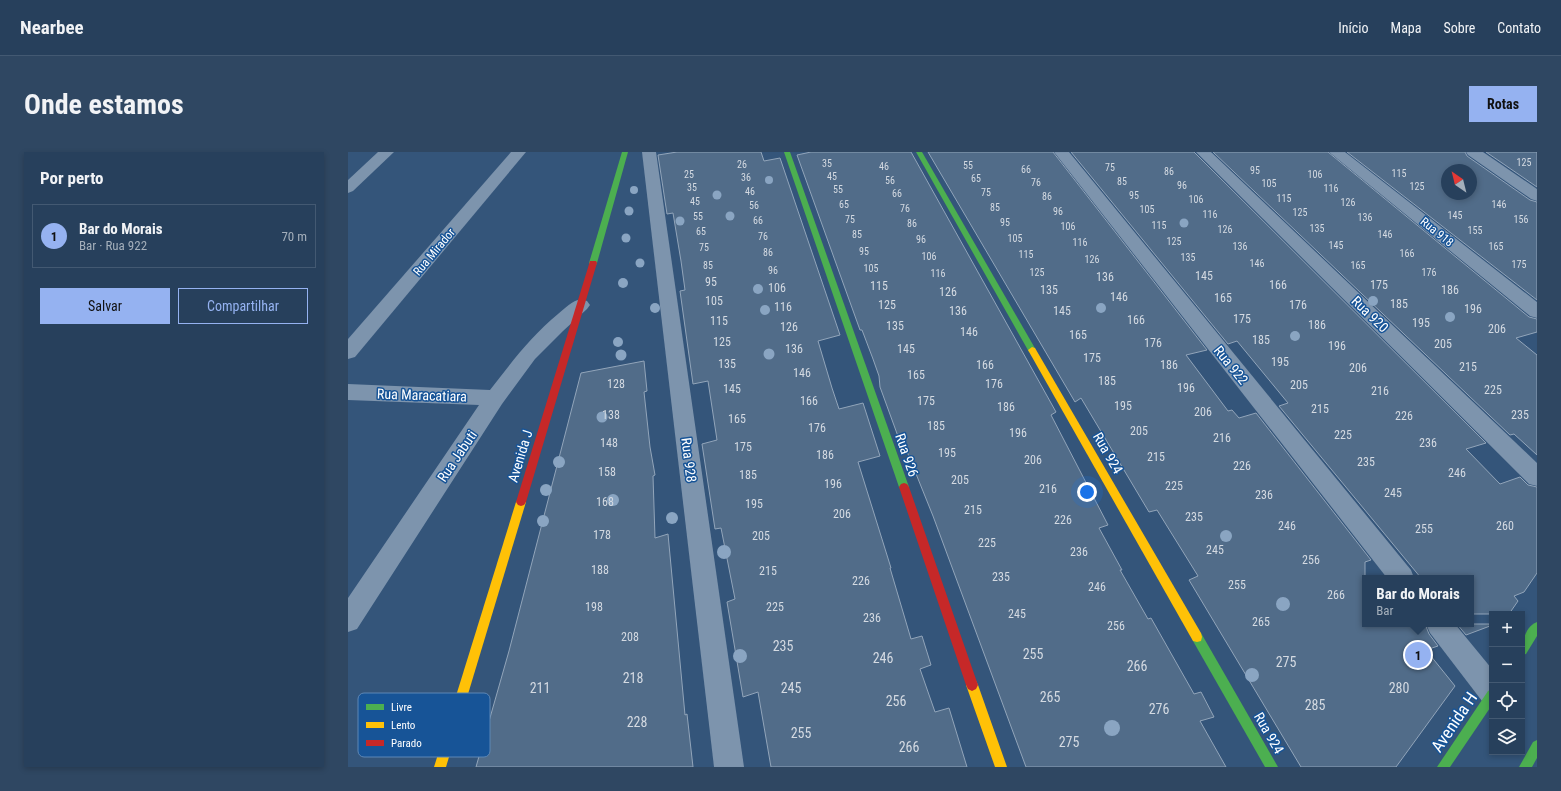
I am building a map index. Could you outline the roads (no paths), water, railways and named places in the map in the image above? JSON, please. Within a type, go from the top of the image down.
[{"type":"street","points":[[348,188],[387,152]]},
{"type":"street","name":"Rua Mirador","points":[[348,352],[519,152]]},
{"type":"street","name":"Avenida J","points":[[463,693],[626,152]]},
{"type":"street","name":"Rua 928","points":[[649,152],[729,767]]},
{"type":"street","name":"Rua 926","points":[[787,152],[1001,767]]},
{"type":"street","name":"Rua 924","points":[[919,152],[1272,767]]},
{"type":"street","name":"Rua 922","points":[[1061,152],[1400,575]]},
{"type":"street","name":"Rua 920","points":[[1203,152],[1537,477]]},
{"type":"street","name":"Rua 918","points":[[1336,152],[1537,312]]},
{"type":"street","points":[[1473,152],[1537,196]]},
{"type":"street","name":"Rua Jabuti","points":[[348,620],[495,398],[528,354],[556,326],[581,305]]},
{"type":"street","name":"Rua Maracatiara","points":[[348,392],[495,398]]},
{"type":"street","points":[[1441,627],[1489,687]]},
{"type":"street","points":[[1524,647],[1537,628]]},
{"type":"street","name":"Avenida H","points":[[1443,767],[1489,699]]},
{"type":"street","points":[[1524,767],[1537,746]]},
{"type":"street","name":"Avenida J","points":[[440,767],[443,757]]},
{"type":"place","name":"Bar do Morais","points":[[1418,655]]}]
